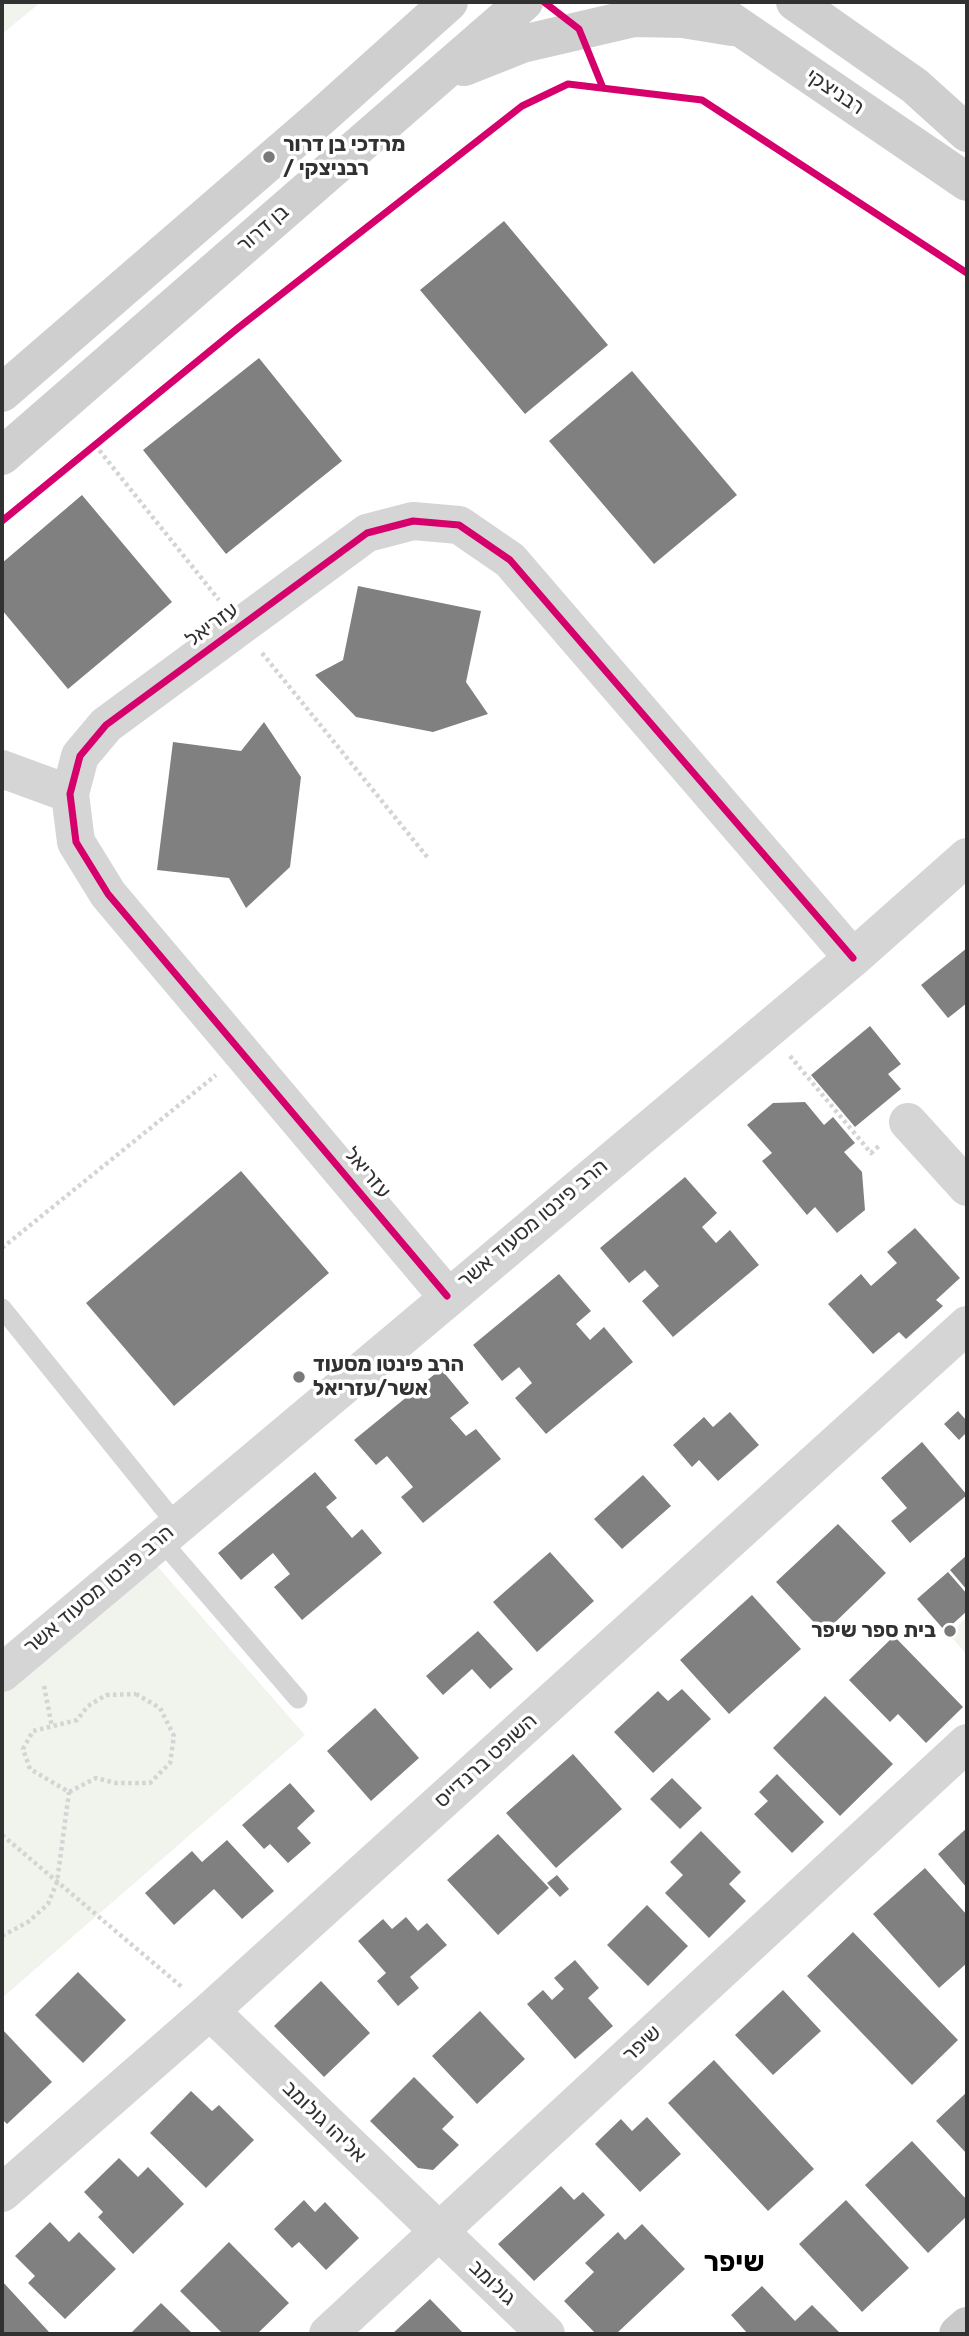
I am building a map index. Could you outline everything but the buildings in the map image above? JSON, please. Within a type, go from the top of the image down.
[{"type":"main road","points":[[958,2334],[967,2326]]},
{"type":"street","points":[[2,393],[420,17],[449,2]]},
{"type":"street","name":"בן דרור","points":[[2,456],[524,2]]},
{"type":"street","name":"רבניצקי","points":[[703,2],[967,182]]},
{"type":"street","points":[[794,2],[915,86],[967,133]]},
{"type":"street","points":[[436,78],[522,44],[634,18],[683,19],[742,29]]},
{"type":"street","name":"עזריאל","points":[[447,1296],[108,894],[76,842],[70,794],[80,756],[106,725],[367,533],[413,521],[459,525],[510,560],[853,958]]},
{"type":"street","points":[[2,769],[70,794]]},
{"type":"street","name":"הרב פינטו מסעוד אשר","points":[[2,1673],[447,1296],[853,958],[967,857]]},
{"type":"street","points":[[908,1122],[967,1187]]},
{"type":"street","name":"השופט ברנדייס","points":[[2,2193],[210,2011],[967,1325]]},
{"type":"street","name":"שיפר","points":[[328,2334],[963,1755]]},
{"type":"street","name":"אליהו גולומב","points":[[210,2011],[438,2232]]},
{"type":"street","name":"גולומב","points":[[438,2232],[546,2334]]},
{"type":"lane","points":[[2,1308],[168,1532],[299,1699]]},
{"type":"path","points":[[84,454],[105,437]]},
{"type":"path","points":[[768,1028],[871,1153],[908,1122]]},
{"type":"path","points":[[2,1248],[243,1053]]},
{"type":"path","points":[[136,1694],[160,1708],[174,1736],[170,1763],[150,1783],[116,1783],[96,1778],[69,1792],[30,1769],[23,1749],[33,1731],[77,1720],[88,1706],[106,1695],[136,1694]]},
{"type":"path","points":[[2,1937],[28,1922],[48,1903],[57,1882],[69,1792]]},
{"type":"path","points":[[2,1835],[210,2011]]},
{"type":"shaded area","points":[[2,2],[41,2],[2,34]]},
{"type":"shaded area","points":[[151,1559],[305,1735],[2,1998],[2,1688]]},
{"type":"shaded area","points":[[967,1617],[967,1655],[949,1634]]},
{"type":"cycle path","points":[[544,2],[579,29],[603,88]]},
{"type":"cycle path","points":[[2,521],[238,328],[522,106],[568,84],[702,100],[967,273]]},
{"type":"cycle path","points":[[447,1296],[108,894],[76,842],[70,794],[80,756],[106,725],[367,533],[413,521],[459,525],[510,560],[853,958]]},
{"type":"place","name":"מרדכי בן דרור / רבניצקי","points":[[269,157]]},
{"type":"place","name":"הרב פינטו מסעוד אשר/עזריאל","points":[[299,1377]]},
{"type":"place","name":"בית ספר שיפר","points":[[950,1631]]},
{"type":"district","name":"שיפר","points":[[734,2263]]}]
